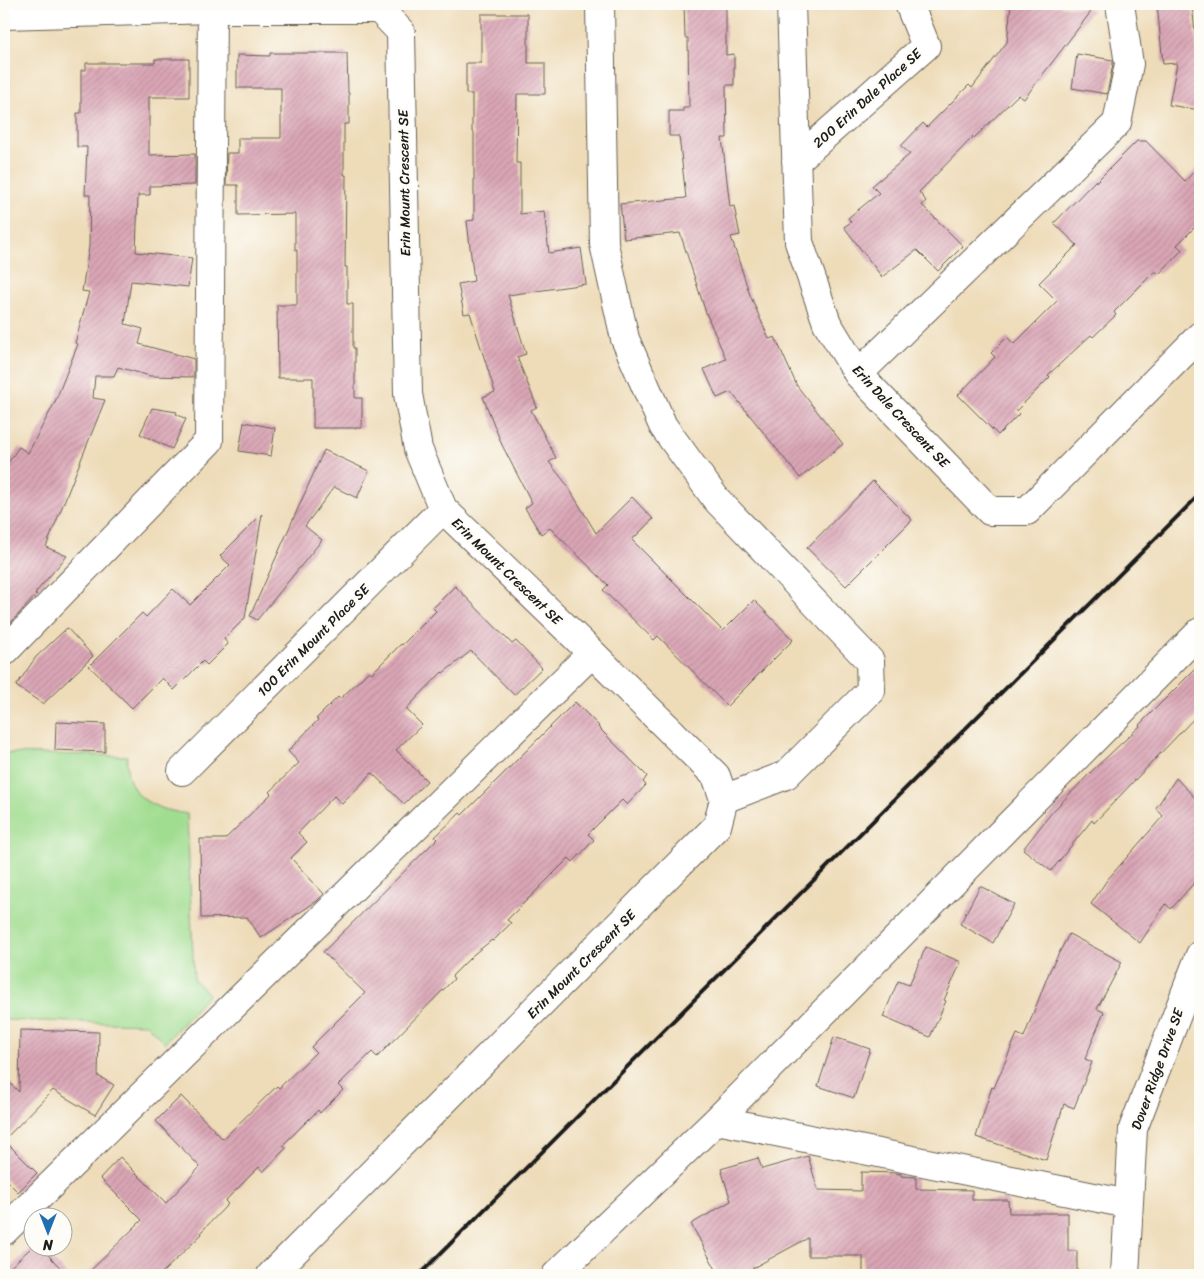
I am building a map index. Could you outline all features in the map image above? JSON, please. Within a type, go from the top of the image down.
[{"type":"street","points":[[600,4],[604,244],[625,339],[663,426],[716,499],[870,661],[871,690],[786,775],[724,799]]},
{"type":"street","name":"Erin Dale Crescent SE","points":[[791,4],[799,242],[827,323],[858,374],[990,511],[1027,511],[1200,336]]},
{"type":"street","name":"200 Erin Dale Place SE","points":[[796,161],[926,46],[909,4]]},
{"type":"street","points":[[858,374],[1117,123],[1128,64],[1120,4]]},
{"type":"street","points":[[4,652],[209,441],[212,6]]},
{"type":"street","name":"Erin Mount Crescent SE","points":[[4,15],[212,6],[379,8],[401,32],[408,394],[418,449],[443,509],[716,776],[724,799],[718,826],[270,1275]]},
{"type":"street","name":"100 Erin Mount Place SE","points":[[182,771],[443,509]]},
{"type":"street","points":[[556,1275],[717,1120],[1200,632]]},
{"type":"street","points":[[4,1231],[592,653]]},
{"type":"street","name":"Dover Ridge Drive SE","points":[[1124,1275],[1133,1129],[1200,956]]},
{"type":"street","points":[[717,1120],[1128,1204]]},
{"type":"green space","points":[[4,753],[127,756],[128,775],[132,785],[143,799],[159,807],[187,814],[194,980],[209,994],[165,1043],[146,1024],[4,1020]]},
{"type":"building","points":[[684,4],[726,4],[726,55],[734,54],[734,85],[726,85],[727,138],[722,138],[730,207],[734,206],[740,235],[731,237],[750,295],[769,339],[775,337],[797,386],[843,444],[800,478],[731,392],[717,398],[704,369],[726,359],[706,313],[680,233],[624,239],[620,204],[686,198],[679,136],[669,136],[669,111],[683,111],[683,108],[689,108],[688,38],[685,38]]},
{"type":"building","points":[[1011,4],[1039,4],[1093,9],[1024,99],[1018,95],[919,192],[926,201],[922,205],[963,246],[938,271],[917,250],[882,277],[844,227],[851,222],[848,218],[879,193],[872,186],[910,154],[901,146],[923,123],[927,127],[969,85],[972,88],[1007,42]]},
{"type":"building","points":[[1157,4],[1192,4],[1200,81],[1200,110],[1169,105],[1177,63],[1163,64]]},
{"type":"building","points":[[481,14],[528,14],[528,63],[545,63],[545,94],[517,94],[516,163],[520,163],[520,214],[544,211],[549,253],[581,248],[586,284],[508,295],[526,354],[517,357],[537,407],[531,410],[556,458],[549,462],[567,485],[596,533],[632,497],[653,519],[632,540],[723,631],[754,600],[793,640],[727,706],[658,636],[654,640],[603,590],[608,585],[550,528],[541,534],[525,508],[532,503],[502,445],[483,397],[495,392],[470,313],[464,314],[458,284],[474,281],[467,221],[474,220],[474,132],[472,132],[472,94],[466,94],[466,63],[481,63]]},
{"type":"building","points":[[270,53],[347,53],[349,124],[344,124],[344,175],[346,175],[345,267],[347,267],[347,304],[353,304],[355,398],[362,398],[362,428],[313,428],[313,378],[278,378],[277,305],[297,305],[295,214],[238,215],[238,185],[226,185],[227,153],[238,153],[238,138],[281,138],[281,88],[237,88],[237,55],[270,56]]},
{"type":"building","points":[[1077,54],[1113,60],[1107,94],[1072,88]]},
{"type":"building","points":[[155,59],[189,59],[189,97],[149,97],[149,155],[195,154],[195,185],[150,186],[150,195],[138,195],[136,252],[192,258],[188,287],[131,281],[125,324],[143,329],[139,344],[194,359],[194,377],[150,376],[118,367],[114,376],[95,376],[93,398],[105,400],[46,547],[67,556],[35,593],[37,594],[4,630],[4,469],[19,447],[28,453],[55,402],[78,344],[75,343],[89,292],[82,291],[89,247],[90,195],[85,195],[87,147],[77,147],[77,113],[81,113],[81,70],[86,70],[86,63],[155,63]]},
{"type":"building","points":[[1137,141],[1146,141],[1185,181],[1200,165],[1200,222],[1177,245],[1182,250],[1159,274],[1155,271],[1114,312],[1116,315],[1093,337],[1091,335],[1048,375],[1050,377],[1016,411],[1019,414],[998,435],[958,395],[995,357],[991,353],[1007,337],[1014,344],[1057,301],[1039,283],[1077,245],[1054,223]]},
{"type":"building","points":[[152,408],[177,412],[176,414],[186,419],[172,449],[140,434]]},
{"type":"building","points":[[244,422],[275,428],[271,456],[239,451]]},
{"type":"building","points":[[324,450],[369,471],[357,498],[334,487],[305,526],[322,540],[257,620],[250,616]]},
{"type":"building","points":[[873,481],[912,520],[846,586],[807,548]]},
{"type":"building","points":[[262,514],[245,618],[224,639],[228,644],[207,665],[203,661],[174,690],[162,678],[132,708],[89,666],[142,613],[146,617],[173,589],[190,605],[230,565],[220,556]]},
{"type":"building","points":[[455,586],[512,644],[516,641],[542,668],[514,695],[471,651],[442,672],[406,709],[422,725],[396,750],[427,781],[404,804],[372,773],[342,804],[334,796],[298,833],[307,842],[291,858],[324,894],[317,901],[261,938],[247,917],[201,918],[200,839],[225,839],[271,794],[269,792],[299,763],[288,751],[318,720],[316,719],[338,697],[340,699],[369,671],[372,673],[402,645],[436,611],[433,608]]},
{"type":"building","points":[[67,628],[93,656],[43,704],[16,686],[36,657]]},
{"type":"building","points":[[1200,664],[1200,712],[1094,823],[1092,820],[1051,871],[1023,849],[1053,811]]},
{"type":"building","points":[[575,702],[647,776],[643,782],[646,785],[627,805],[622,800],[588,834],[594,840],[573,862],[569,858],[507,920],[511,923],[493,941],[474,954],[452,976],[454,979],[377,1057],[372,1052],[338,1085],[343,1090],[320,1113],[318,1110],[283,1145],[286,1148],[263,1172],[259,1167],[225,1201],[228,1204],[201,1232],[202,1234],[160,1275],[86,1275],[142,1220],[100,1178],[120,1157],[166,1203],[200,1167],[156,1121],[181,1096],[223,1139],[277,1086],[279,1088],[316,1052],[311,1047],[365,993],[323,952],[437,839],[435,837],[460,813],[462,815]]},
{"type":"building","points":[[56,722],[105,724],[105,752],[55,750]]},
{"type":"building","points":[[1176,778],[1200,803],[1200,876],[1171,909],[1166,904],[1140,943],[1091,904],[1107,880],[1163,816],[1156,808]]},
{"type":"building","points":[[980,886],[1014,904],[993,943],[960,924]]},
{"type":"building","points":[[1069,934],[1122,962],[1097,1009],[1104,1012],[1085,1059],[1092,1062],[1074,1108],[1064,1104],[1046,1160],[976,1137],[992,1087],[994,1088],[1017,1034],[1024,1037],[1050,970]]},
{"type":"building","points":[[926,947],[961,962],[930,1037],[883,1017],[898,981],[909,985]]},
{"type":"building","points":[[20,1030],[99,1032],[98,1076],[114,1085],[95,1115],[53,1090],[4,1140],[4,1077],[19,1092]]},
{"type":"building","points":[[834,1037],[870,1049],[854,1098],[818,1086]]},
{"type":"building","points":[[4,1140],[37,1173],[18,1192],[4,1178]]},
{"type":"building","points":[[808,1156],[818,1190],[861,1191],[861,1172],[896,1173],[901,1174],[901,1176],[916,1177],[916,1189],[972,1190],[972,1200],[1008,1200],[1009,1213],[1068,1213],[1068,1251],[1077,1251],[1077,1275],[863,1275],[863,1256],[808,1256],[808,1238],[740,1275],[719,1275],[691,1224],[731,1201],[721,1169],[758,1158],[762,1169]]},
{"type":"building","points":[[22,1256],[49,1256],[67,1275],[4,1275]]},
{"type":"railway","points":[[419,1275],[1200,494]]}]
